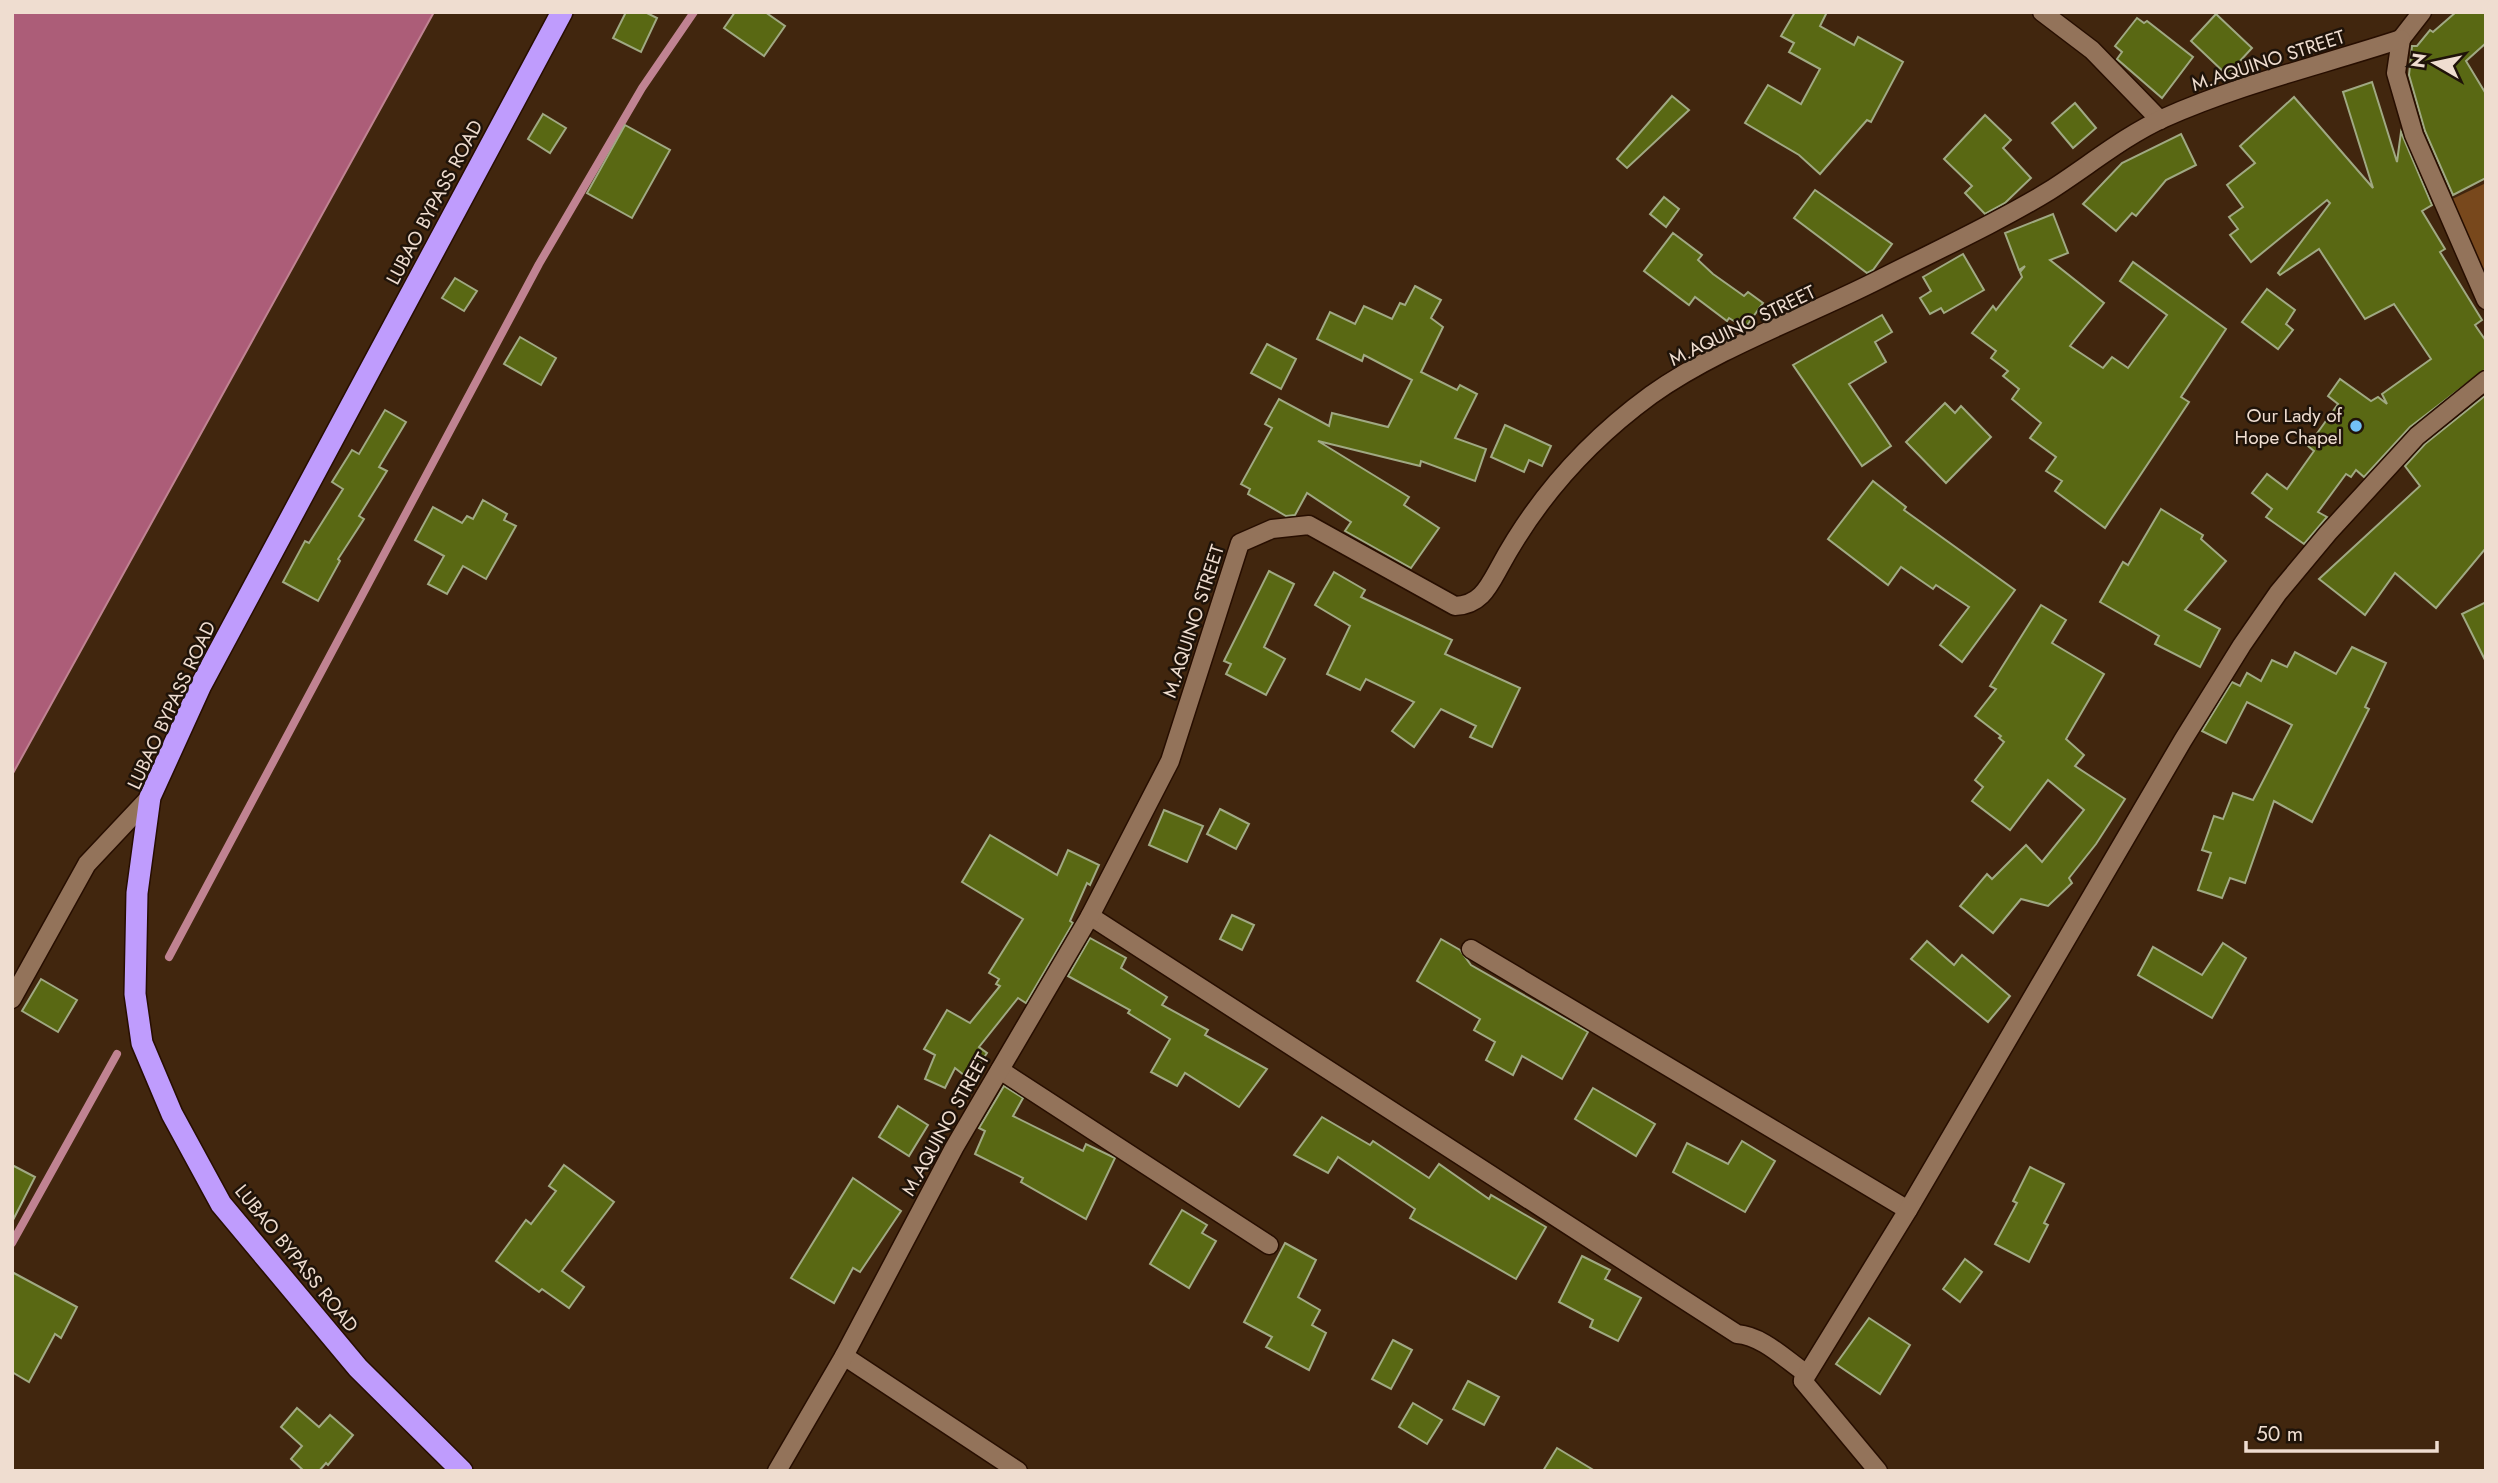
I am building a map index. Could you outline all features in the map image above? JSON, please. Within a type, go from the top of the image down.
[{"type":"highway","name":"LUBAO BYPASS ROAD","points":[[462,1471],[358,1368],[221,1204],[172,1114],[142,1043],[135,994],[137,894],[150,797],[201,685],[562,12]]},
{"type":"street","points":[[2042,12],[2092,50],[2160,120]]},
{"type":"street","points":[[2422,12],[2401,39],[2396,73],[2414,135],[2483,289]]},
{"type":"street","name":"M.AQUINO STREET","points":[[777,1471],[844,1356],[954,1148],[1090,916],[1170,761],[1240,543],[1272,529],[1308,525],[1455,606],[1467,605],[1487,590],[1523,523],[1555,482],[1598,440],[1651,395],[1707,361],[1812,314],[2047,192],[2160,120],[2217,95],[2401,39]]},
{"type":"street","points":[[1803,1381],[1908,1210],[2183,740],[2278,593],[2328,533],[2417,436],[2486,380]]},
{"type":"street","points":[[12,999],[87,864],[150,797]]},
{"type":"street","points":[[1090,916],[1737,1334],[1749,1335],[1772,1349],[1804,1372],[1803,1381],[1878,1471]]},
{"type":"street","points":[[1471,948],[1908,1210]]},
{"type":"street","points":[[1000,1070],[1269,1245]]},
{"type":"street","points":[[844,1356],[1018,1471]]},
{"type":"shaded area","points":[[12,12],[434,12],[12,775]]},
{"type":"shaded area","points":[[2486,183],[2486,277],[2483,279],[2448,201]]},
{"type":"building","points":[[626,12],[645,12],[657,18],[641,52],[613,38]]},
{"type":"building","points":[[735,12],[765,12],[785,26],[764,56],[724,28]]},
{"type":"building","points":[[1795,12],[1827,12],[1820,26],[1854,45],[1858,37],[1903,62],[1871,122],[1867,120],[1820,174],[1799,155],[1745,123],[1768,85],[1801,104],[1820,69],[1789,52],[1794,43],[1781,36]]},
{"type":"building","points":[[2456,12],[2486,12],[2486,43],[2466,61],[2486,94],[2486,178],[2453,195],[2425,131],[2409,75],[2412,46],[2417,46],[2430,30],[2433,32]]},
{"type":"building","points":[[2216,14],[2252,48],[2227,75],[2191,41]]},
{"type":"building","points":[[2137,18],[2144,23],[2147,21],[2193,57],[2162,98],[2117,59],[2122,52],[2115,46]]},
{"type":"building","points":[[2372,82],[2397,162],[2401,132],[2432,205],[2422,211],[2445,249],[2440,252],[2482,320],[2475,325],[2486,341],[2486,369],[2410,427],[2364,477],[2356,470],[2351,477],[2346,474],[2318,512],[2327,517],[2304,544],[2266,517],[2272,509],[2252,493],[2267,474],[2287,489],[2314,451],[2308,446],[2338,404],[2328,396],[2340,379],[2371,401],[2378,397],[2387,404],[2382,394],[2431,359],[2394,304],[2365,319],[2319,249],[2280,275],[2278,273],[2330,203],[2327,200],[2251,262],[2230,235],[2238,229],[2229,217],[2243,207],[2227,185],[2255,163],[2240,146],[2294,97],[2373,188],[2343,92]]},
{"type":"building","points":[[1672,96],[1689,110],[1627,168],[1617,159]]},
{"type":"building","points":[[2075,103],[2096,128],[2073,148],[2052,123]]},
{"type":"building","points":[[543,114],[566,128],[550,153],[528,139]]},
{"type":"building","points":[[1985,115],[2011,140],[2003,148],[2031,178],[2005,203],[1985,214],[1965,193],[1972,186],[1944,159]]},
{"type":"building","points":[[625,125],[670,150],[632,218],[587,193]]},
{"type":"building","points":[[2181,134],[2196,165],[2166,180],[2136,216],[2132,213],[2116,231],[2083,204],[2122,163]]},
{"type":"building","points":[[1815,190],[1892,244],[1873,270],[1867,273],[1794,218]]},
{"type":"building","points":[[1664,197],[1679,209],[1666,227],[1650,214]]},
{"type":"building","points":[[2053,214],[2068,253],[2050,260],[2104,303],[2070,346],[2103,368],[2112,357],[2128,368],[2167,315],[2120,281],[2133,262],[2226,329],[2181,397],[2189,402],[2105,528],[2055,491],[2062,481],[2046,471],[2056,457],[2030,438],[2041,423],[2012,399],[2019,389],[2003,376],[2008,371],[1991,358],[1996,351],[1972,333],[1993,306],[1996,310],[2022,277],[2020,272],[2025,266],[2019,270],[2005,233]]},
{"type":"building","points":[[1673,233],[1702,255],[1698,260],[1713,274],[1744,296],[1748,292],[1763,303],[1745,328],[1729,318],[1727,321],[1695,297],[1689,305],[1644,271]]},
{"type":"building","points":[[1963,254],[1984,290],[1944,313],[1941,308],[1930,314],[1920,298],[1931,291],[1923,277]]},
{"type":"building","points":[[455,278],[477,291],[464,311],[442,298]]},
{"type":"building","points":[[1415,286],[1441,300],[1431,318],[1443,327],[1421,372],[1457,390],[1460,385],[1477,394],[1455,438],[1486,449],[1475,481],[1421,461],[1420,466],[1318,441],[1409,497],[1404,505],[1439,528],[1411,568],[1345,531],[1351,522],[1307,493],[1295,515],[1286,516],[1248,494],[1250,489],[1241,484],[1272,428],[1265,424],[1279,399],[1329,426],[1332,413],[1388,427],[1412,380],[1364,355],[1362,361],[1317,339],[1330,312],[1355,324],[1364,306],[1392,319],[1400,303],[1405,305]]},
{"type":"building","points":[[2267,289],[2295,310],[2286,324],[2293,330],[2278,349],[2242,322]]},
{"type":"building","points":[[1882,315],[1892,332],[1875,342],[1886,362],[1849,384],[1891,446],[1862,466],[1793,365]]},
{"type":"building","points":[[520,337],[556,358],[541,385],[504,364]]},
{"type":"building","points":[[1267,344],[1296,359],[1281,389],[1251,373]]},
{"type":"building","points":[[2486,395],[2486,548],[2436,608],[2395,573],[2365,615],[2319,579],[2420,486],[2405,466],[2425,444]]},
{"type":"building","points":[[1945,403],[1955,413],[1961,406],[1991,437],[1946,483],[1906,442]]},
{"type":"building","points":[[385,410],[406,422],[379,467],[387,471],[359,516],[364,519],[338,559],[340,561],[318,601],[283,582],[305,541],[309,543],[343,489],[332,482],[352,450],[359,454]]},
{"type":"building","points":[[1505,425],[1551,446],[1542,466],[1529,460],[1524,472],[1491,457]]},
{"type":"building","points":[[1873,481],[1906,507],[1904,510],[2015,590],[1962,662],[1940,645],[1969,607],[1936,585],[1933,589],[1901,567],[1888,585],[1828,539]]},
{"type":"building","points":[[483,500],[507,514],[504,520],[516,526],[486,579],[463,566],[447,594],[428,584],[444,556],[415,540],[433,507],[462,523],[467,516],[473,519]]},
{"type":"building","points":[[2161,509],[2203,535],[2201,539],[2226,561],[2185,610],[2220,629],[2200,667],[2155,644],[2159,636],[2100,602],[2123,562],[2128,565]]},
{"type":"building","points":[[1269,571],[1294,584],[1264,647],[1285,659],[1266,695],[1226,674],[1231,664],[1224,661]]},
{"type":"building","points":[[1334,572],[1365,590],[1361,597],[1452,640],[1445,654],[1520,688],[1492,747],[1470,737],[1476,726],[1441,709],[1414,747],[1392,731],[1414,702],[1366,679],[1360,690],[1327,674],[1350,626],[1315,605]]},
{"type":"building","points":[[2486,602],[2486,662],[2462,614]]},
{"type":"building","points":[[2041,605],[2066,620],[2052,643],[2104,674],[2066,739],[2084,755],[2075,766],[2125,799],[2096,844],[2069,878],[2072,883],[2048,906],[2021,899],[1993,933],[1960,906],[1987,874],[1992,879],[2026,845],[2042,862],[2084,810],[2048,780],[2010,830],[1972,801],[1983,787],[1975,780],[2004,742],[1999,738],[2001,736],[1975,716],[1996,689],[1990,686]]},
{"type":"building","points":[[2352,647],[2386,663],[2365,707],[2369,709],[2312,822],[2274,801],[2245,883],[2230,878],[2222,898],[2198,890],[2211,853],[2202,850],[2214,816],[2223,819],[2233,793],[2253,800],[2292,725],[2247,702],[2226,743],[2202,731],[2232,682],[2240,686],[2247,673],[2261,681],[2272,660],[2287,667],[2295,652],[2336,674]]},
{"type":"building","points":[[1220,809],[1249,824],[1236,849],[1207,834]]},
{"type":"building","points":[[1164,810],[1203,826],[1187,862],[1149,845]]},
{"type":"building","points":[[990,835],[1057,875],[1068,850],[1099,865],[1090,885],[1087,883],[1070,921],[1073,923],[1026,1003],[1018,998],[979,1047],[987,1053],[969,1079],[955,1068],[945,1088],[925,1079],[935,1055],[924,1049],[947,1010],[970,1023],[1000,986],[996,984],[999,979],[989,973],[1023,919],[962,882]]},
{"type":"building","points":[[1232,915],[1254,925],[1242,950],[1220,939]]},
{"type":"building","points":[[1090,938],[1126,958],[1121,968],[1167,997],[1162,1005],[1208,1030],[1205,1035],[1267,1069],[1239,1107],[1185,1073],[1177,1086],[1151,1072],[1170,1039],[1128,1013],[1130,1010],[1068,976]]},
{"type":"building","points":[[1441,939],[1460,950],[1471,965],[1588,1032],[1562,1079],[1522,1056],[1513,1075],[1486,1060],[1495,1042],[1474,1030],[1480,1019],[1417,981]]},
{"type":"building","points":[[1927,941],[1954,965],[1962,955],[2010,996],[1988,1022],[1911,959]]},
{"type":"building","points":[[2223,943],[2246,958],[2212,1018],[2138,975],[2153,947],[2202,975]]},
{"type":"building","points":[[41,979],[77,1000],[58,1032],[22,1011]]},
{"type":"building","points":[[1004,1086],[1023,1098],[1013,1116],[1083,1151],[1086,1144],[1115,1158],[1086,1219],[1021,1182],[1023,1178],[975,1154],[985,1131],[979,1128]]},
{"type":"building","points":[[1593,1088],[1655,1124],[1636,1156],[1575,1119]]},
{"type":"building","points":[[898,1106],[928,1125],[909,1156],[879,1137]]},
{"type":"building","points":[[1322,1117],[1370,1145],[1373,1141],[1429,1178],[1439,1164],[1489,1199],[1491,1195],[1546,1227],[1516,1279],[1410,1218],[1415,1209],[1338,1157],[1328,1173],[1294,1155]]},
{"type":"building","points":[[1742,1141],[1775,1161],[1745,1212],[1673,1172],[1687,1143],[1728,1164]]},
{"type":"building","points":[[12,1165],[35,1177],[12,1222]]},
{"type":"building","points":[[564,1165],[614,1202],[562,1271],[584,1287],[569,1308],[542,1289],[539,1292],[496,1261],[526,1220],[531,1224],[556,1191],[549,1186]]},
{"type":"building","points":[[2030,1167],[2064,1184],[2044,1223],[2048,1225],[2029,1262],[1995,1244],[2017,1203],[2013,1201]]},
{"type":"building","points":[[853,1178],[901,1211],[860,1272],[853,1268],[834,1303],[791,1278]]},
{"type":"building","points":[[1182,1210],[1207,1225],[1202,1233],[1216,1241],[1189,1288],[1150,1264]]},
{"type":"building","points":[[1285,1243],[1316,1260],[1298,1297],[1320,1310],[1312,1325],[1326,1333],[1309,1370],[1266,1347],[1272,1337],[1244,1322]]},
{"type":"building","points":[[1582,1256],[1610,1270],[1605,1279],[1641,1298],[1618,1341],[1590,1327],[1593,1320],[1559,1302]]},
{"type":"building","points":[[1965,1259],[1982,1272],[1960,1302],[1943,1289]]},
{"type":"building","points":[[12,1272],[77,1307],[61,1338],[55,1334],[29,1382],[12,1372]]},
{"type":"building","points":[[1869,1318],[1910,1345],[1880,1394],[1836,1364]]},
{"type":"building","points":[[1393,1340],[1412,1350],[1391,1389],[1372,1379]]},
{"type":"building","points":[[1468,1381],[1499,1397],[1484,1425],[1453,1409]]},
{"type":"building","points":[[1413,1403],[1442,1420],[1427,1444],[1399,1427]]},
{"type":"building","points":[[297,1408],[319,1427],[330,1415],[353,1435],[328,1465],[326,1463],[319,1471],[304,1471],[291,1459],[302,1446],[281,1427]]},
{"type":"building","points":[[1557,1448],[1595,1471],[1543,1471]]},
{"type":"waterway","points":[[169,957],[539,264],[642,88],[694,12]]},
{"type":"waterway","points":[[12,1243],[117,1054]]},
{"type":"place","name":"Our Lady of Hope Chapel","points":[[2356,426]]}]
